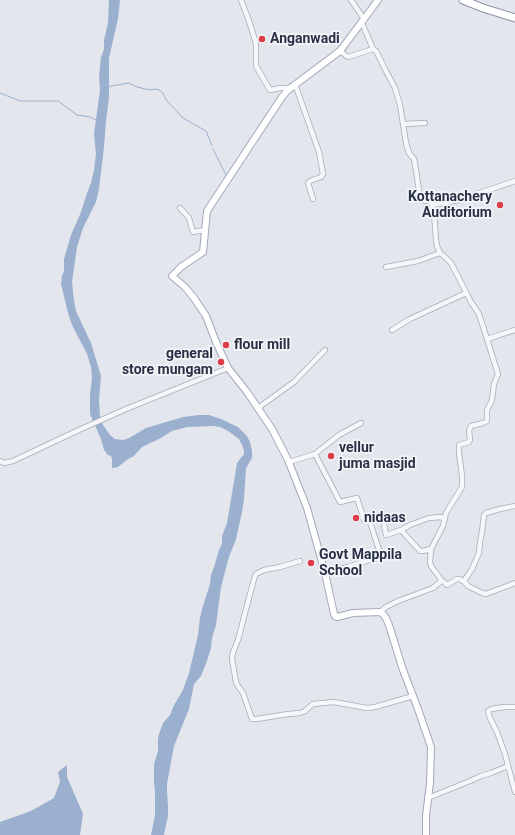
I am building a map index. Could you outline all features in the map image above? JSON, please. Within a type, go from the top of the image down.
[{"type":"highway","points":[[463,0],[515,18]]},
{"type":"main road","points":[[378,0],[340,51],[292,86],[282,98],[207,210],[203,252],[181,267],[172,276],[185,287],[206,316],[228,368],[247,392],[272,429],[289,462],[307,508],[335,616],[353,613],[380,612],[390,625],[403,670],[431,747],[426,835]]},
{"type":"street","points":[[241,0],[256,43],[256,66],[270,90],[292,86],[319,152],[323,174],[321,177],[310,181],[308,184],[312,199]]},
{"type":"street","points":[[351,0],[363,21],[373,49],[376,51],[395,88],[400,105],[406,143],[409,153],[414,159],[420,198],[431,202],[432,205],[437,246],[440,253],[451,263],[466,293],[479,314],[498,374],[494,384],[492,400],[486,421],[471,426],[469,430],[469,442],[459,445],[462,487],[446,513],[443,526],[431,549],[431,566],[441,580],[447,585],[457,579],[460,579],[464,580],[468,586],[486,594],[515,583]]},
{"type":"street","points":[[340,51],[348,57],[373,49]]},
{"type":"street","points":[[403,124],[425,123]]},
{"type":"street","points":[[432,205],[459,200],[515,181]]},
{"type":"street","points":[[180,208],[189,218],[193,232],[205,230]]},
{"type":"street","points":[[386,267],[418,261],[440,253]]},
{"type":"street","points":[[392,330],[410,319],[466,293]]},
{"type":"street","points":[[487,339],[515,330]]},
{"type":"street","points":[[258,408],[294,382],[325,350]]},
{"type":"street","points":[[0,461],[4,463],[13,460],[126,409],[228,368]]},
{"type":"street","points":[[289,462],[315,454],[339,435],[361,423]]},
{"type":"street","points":[[315,454],[340,502],[357,498],[381,556],[325,574]]},
{"type":"street","points":[[464,580],[472,569],[479,553],[484,515],[486,513],[515,506]]},
{"type":"street","points":[[366,520],[382,514],[386,535],[429,518],[441,517],[445,519]]},
{"type":"street","points":[[401,530],[420,551],[431,549]]},
{"type":"street","points":[[300,561],[264,570],[256,574],[254,579],[232,659],[236,682],[243,693],[252,719],[300,713],[305,711],[313,704],[334,702],[367,708],[413,696]]},
{"type":"street","points":[[380,612],[398,601],[433,588],[441,580]]},
{"type":"street","points":[[515,707],[504,707],[488,710],[497,732],[515,792]]},
{"type":"street","points":[[428,798],[508,766]]},
{"type":"water","points":[[109,0],[120,0],[118,19],[109,58],[109,98],[99,189],[96,202],[83,228],[77,247],[72,282],[76,311],[91,343],[101,376],[99,400],[100,416],[103,425],[110,435],[115,439],[123,440],[146,428],[183,417],[209,415],[238,427],[247,436],[252,451],[252,458],[246,468],[244,499],[236,539],[229,557],[221,587],[216,625],[211,648],[201,676],[194,684],[189,709],[174,746],[167,784],[168,816],[164,835],[151,835],[155,815],[154,764],[158,751],[159,734],[163,723],[170,715],[183,690],[189,673],[198,635],[202,609],[227,523],[237,463],[244,454],[244,451],[239,439],[220,427],[187,427],[172,431],[142,447],[134,456],[118,467],[112,468],[111,456],[104,450],[90,414],[92,378],[91,367],[87,354],[72,325],[61,284],[64,271],[64,259],[71,235],[91,183],[94,170],[96,154],[94,134],[100,90],[99,76],[101,57],[104,49],[104,40],[108,23]]},
{"type":"water","points":[[67,765],[67,777],[83,814],[80,835],[0,835],[0,822],[31,811],[54,798],[60,782],[58,772]]},
{"type":"waterway","points":[[108,88],[111,86],[129,83],[137,87],[150,90],[159,90],[183,118],[206,131],[212,146]]},
{"type":"waterway","points":[[0,93],[20,101],[58,101],[77,115],[90,117],[96,120]]},
{"type":"waterway","points":[[213,149],[227,177]]},
{"type":"place","name":"Anganwadi","points":[[262,39]]},
{"type":"place","name":"Kottanachery Auditorium","points":[[500,205]]},
{"type":"place","name":"flour mill","points":[[226,345]]},
{"type":"place","name":"general store mungam","points":[[221,362]]},
{"type":"place","name":"vellur juma masjid","points":[[331,456]]},
{"type":"place","name":"nidaas","points":[[356,518]]},
{"type":"place","name":"Govt Mappila School","points":[[311,563]]}]
